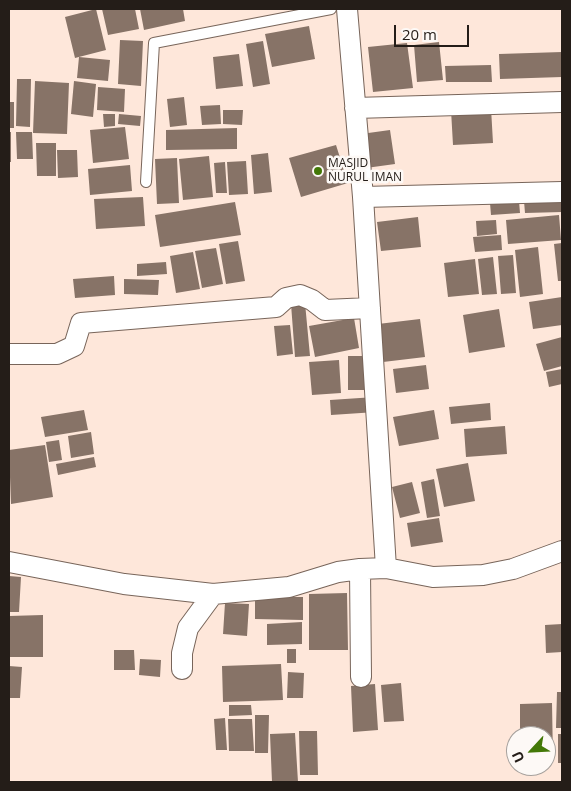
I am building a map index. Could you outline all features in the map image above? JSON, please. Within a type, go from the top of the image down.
[{"type":"street","points":[[347,9],[363,197],[386,568]]},
{"type":"street","points":[[355,108],[562,102]]},
{"type":"street","points":[[363,197],[562,192]]},
{"type":"street","points":[[9,354],[57,354],[74,346],[80,323],[276,307],[286,298],[300,296],[312,300],[325,310],[370,308]]},
{"type":"street","points":[[9,562],[124,584],[213,594],[289,587],[338,572],[360,569],[386,568],[433,577],[483,575],[513,569],[562,551]]},
{"type":"street","points":[[360,569],[361,677]]},
{"type":"street","points":[[182,669],[182,653],[188,628],[213,594]]},
{"type":"lane","points":[[146,182],[154,43],[331,9]]},
{"type":"building","points":[[96,9],[106,50],[75,58],[65,17]]},
{"type":"building","points":[[102,9],[135,9],[139,29],[108,35]]},
{"type":"building","points":[[140,9],[183,9],[185,21],[144,30]]},
{"type":"building","points":[[309,26],[315,59],[272,67],[265,34]]},
{"type":"building","points":[[120,40],[143,41],[141,86],[118,84]]},
{"type":"building","points":[[263,41],[270,84],[253,87],[246,44]]},
{"type":"building","points":[[439,42],[443,80],[417,82],[414,45]]},
{"type":"building","points":[[407,43],[413,88],[373,92],[368,47]]},
{"type":"building","points":[[562,52],[562,77],[500,79],[499,54]]},
{"type":"building","points":[[239,54],[243,86],[216,89],[213,57]]},
{"type":"building","points":[[79,57],[110,60],[108,81],[77,78]]},
{"type":"building","points":[[491,65],[492,82],[446,82],[445,66]]},
{"type":"building","points":[[17,79],[31,79],[30,127],[16,126]]},
{"type":"building","points":[[35,81],[69,83],[67,134],[33,133]]},
{"type":"building","points":[[74,81],[96,84],[93,117],[71,114]]},
{"type":"building","points":[[98,87],[125,89],[124,112],[97,110]]},
{"type":"building","points":[[184,97],[187,125],[170,127],[167,99]]},
{"type":"building","points":[[9,102],[14,102],[14,128],[9,128]]},
{"type":"building","points":[[220,105],[221,124],[202,125],[200,106]]},
{"type":"building","points":[[491,108],[493,143],[453,145],[451,110]]},
{"type":"building","points":[[223,110],[243,110],[242,125],[223,124]]},
{"type":"building","points":[[103,114],[115,114],[115,126],[104,127]]},
{"type":"building","points":[[119,114],[141,116],[140,126],[118,124]]},
{"type":"building","points":[[125,127],[129,159],[93,163],[90,130]]},
{"type":"building","points":[[237,128],[237,149],[166,150],[166,130]]},
{"type":"building","points":[[390,130],[395,164],[366,168],[361,134]]},
{"type":"building","points":[[9,132],[11,132],[11,162],[9,162]]},
{"type":"building","points":[[16,132],[32,132],[33,159],[17,159]]},
{"type":"building","points":[[36,143],[56,143],[56,176],[37,176]]},
{"type":"building","name":"MASJID NURUL IMAN","points":[[336,145],[348,183],[301,197],[289,158]]},
{"type":"building","points":[[57,150],[77,150],[78,177],[58,178]]},
{"type":"building","points":[[268,153],[272,192],[254,194],[251,155]]},
{"type":"building","points":[[209,156],[213,197],[183,200],[179,159]]},
{"type":"building","points":[[177,158],[179,203],[157,204],[155,159]]},
{"type":"building","points":[[246,161],[248,194],[229,195],[227,162]]},
{"type":"building","points":[[225,162],[227,193],[216,193],[214,163]]},
{"type":"building","points":[[130,165],[132,191],[90,195],[88,169]]},
{"type":"building","points":[[143,197],[145,226],[96,229],[94,199]]},
{"type":"building","points":[[562,199],[562,212],[525,213],[524,201]]},
{"type":"building","points":[[519,201],[520,213],[491,215],[490,203]]},
{"type":"building","points":[[235,202],[241,235],[160,247],[155,215]]},
{"type":"building","points":[[559,215],[561,240],[508,244],[506,220]]},
{"type":"building","points":[[418,217],[421,247],[381,251],[377,222]]},
{"type":"building","points":[[496,220],[497,234],[477,236],[476,221]]},
{"type":"building","points":[[501,235],[502,250],[475,252],[473,237]]},
{"type":"building","points":[[238,241],[245,281],[226,284],[219,244]]},
{"type":"building","points":[[562,243],[562,281],[558,281],[554,244]]},
{"type":"building","points":[[538,247],[543,294],[520,297],[515,250]]},
{"type":"building","points":[[216,248],[223,284],[202,288],[195,251]]},
{"type":"building","points":[[193,252],[200,289],[176,293],[170,256]]},
{"type":"building","points":[[513,255],[516,293],[501,294],[498,256]]},
{"type":"building","points":[[493,257],[497,294],[482,295],[478,259]]},
{"type":"building","points":[[475,259],[479,294],[448,297],[444,263]]},
{"type":"building","points":[[166,262],[167,274],[137,276],[137,264]]},
{"type":"building","points":[[114,276],[115,295],[75,298],[73,279]]},
{"type":"building","points":[[124,279],[159,280],[158,295],[124,294]]},
{"type":"building","points":[[562,297],[562,325],[533,329],[529,302]]},
{"type":"building","points":[[305,303],[310,356],[295,357],[291,304]]},
{"type":"building","points":[[499,309],[505,347],[469,353],[463,315]]},
{"type":"building","points":[[354,318],[359,348],[315,357],[309,326]]},
{"type":"building","points":[[420,319],[425,357],[383,362],[378,324]]},
{"type":"building","points":[[290,325],[293,354],[277,356],[274,326]]},
{"type":"building","points":[[562,337],[562,366],[544,371],[536,344]]},
{"type":"building","points":[[348,356],[367,356],[366,390],[348,390]]},
{"type":"building","points":[[339,360],[341,393],[312,395],[309,362]]},
{"type":"building","points":[[426,365],[429,389],[396,393],[393,369]]},
{"type":"building","points":[[562,369],[562,384],[549,387],[546,372]]},
{"type":"building","points":[[375,397],[376,412],[331,415],[330,400]]},
{"type":"building","points":[[490,403],[491,420],[451,424],[449,407]]},
{"type":"building","points":[[84,410],[88,430],[45,437],[41,417]]},
{"type":"building","points":[[434,410],[439,439],[399,446],[393,417]]},
{"type":"building","points":[[505,426],[507,454],[466,457],[464,429]]},
{"type":"building","points":[[91,432],[94,454],[71,458],[68,436]]},
{"type":"building","points":[[59,440],[62,460],[49,462],[46,442]]},
{"type":"building","points":[[45,445],[53,497],[11,504],[9,450]]},
{"type":"building","points":[[94,457],[96,467],[58,475],[56,464]]},
{"type":"building","points":[[468,463],[475,501],[444,507],[436,469]]},
{"type":"building","points":[[434,479],[440,516],[427,518],[421,482]]},
{"type":"building","points":[[412,482],[420,513],[400,518],[392,487]]},
{"type":"building","points":[[439,518],[443,542],[411,547],[407,523]]},
{"type":"building","points":[[9,576],[21,577],[19,612],[9,612]]},
{"type":"building","points":[[347,593],[348,650],[309,650],[309,594]]},
{"type":"building","points":[[255,597],[303,597],[303,620],[255,619]]},
{"type":"building","points":[[225,603],[249,604],[247,636],[223,634]]},
{"type":"building","points":[[43,615],[43,657],[9,657],[9,616]]},
{"type":"building","points":[[302,622],[302,644],[267,645],[267,624]]},
{"type":"building","points":[[562,624],[562,652],[546,653],[545,625]]},
{"type":"building","points":[[287,649],[296,649],[296,663],[287,663]]},
{"type":"building","points":[[114,650],[134,650],[135,670],[114,670]]},
{"type":"building","points":[[140,659],[161,660],[160,677],[139,675]]},
{"type":"building","points":[[281,664],[283,700],[223,702],[222,666]]},
{"type":"building","points":[[9,666],[22,667],[20,698],[9,698]]},
{"type":"building","points":[[288,672],[304,673],[303,698],[287,698]]},
{"type":"building","points":[[401,683],[404,721],[384,722],[381,685]]},
{"type":"building","points":[[375,684],[378,730],[353,732],[351,686]]},
{"type":"building","points":[[557,692],[562,692],[562,728],[556,728]]},
{"type":"building","points":[[552,703],[552,726],[520,726],[520,704]]},
{"type":"building","points":[[229,705],[251,705],[252,715],[229,716]]},
{"type":"building","points":[[255,715],[269,715],[268,753],[255,753]]},
{"type":"building","points":[[225,718],[227,750],[216,750],[214,719]]},
{"type":"building","points":[[228,719],[252,719],[254,751],[229,751]]},
{"type":"building","points":[[299,731],[317,731],[318,775],[300,775]]},
{"type":"building","points":[[295,733],[298,782],[272,782],[270,734]]},
{"type":"building","points":[[558,734],[562,734],[562,763],[558,763]]},
{"type":"place","name":"MASJID NURUL IMAN","points":[[318,171]]}]
